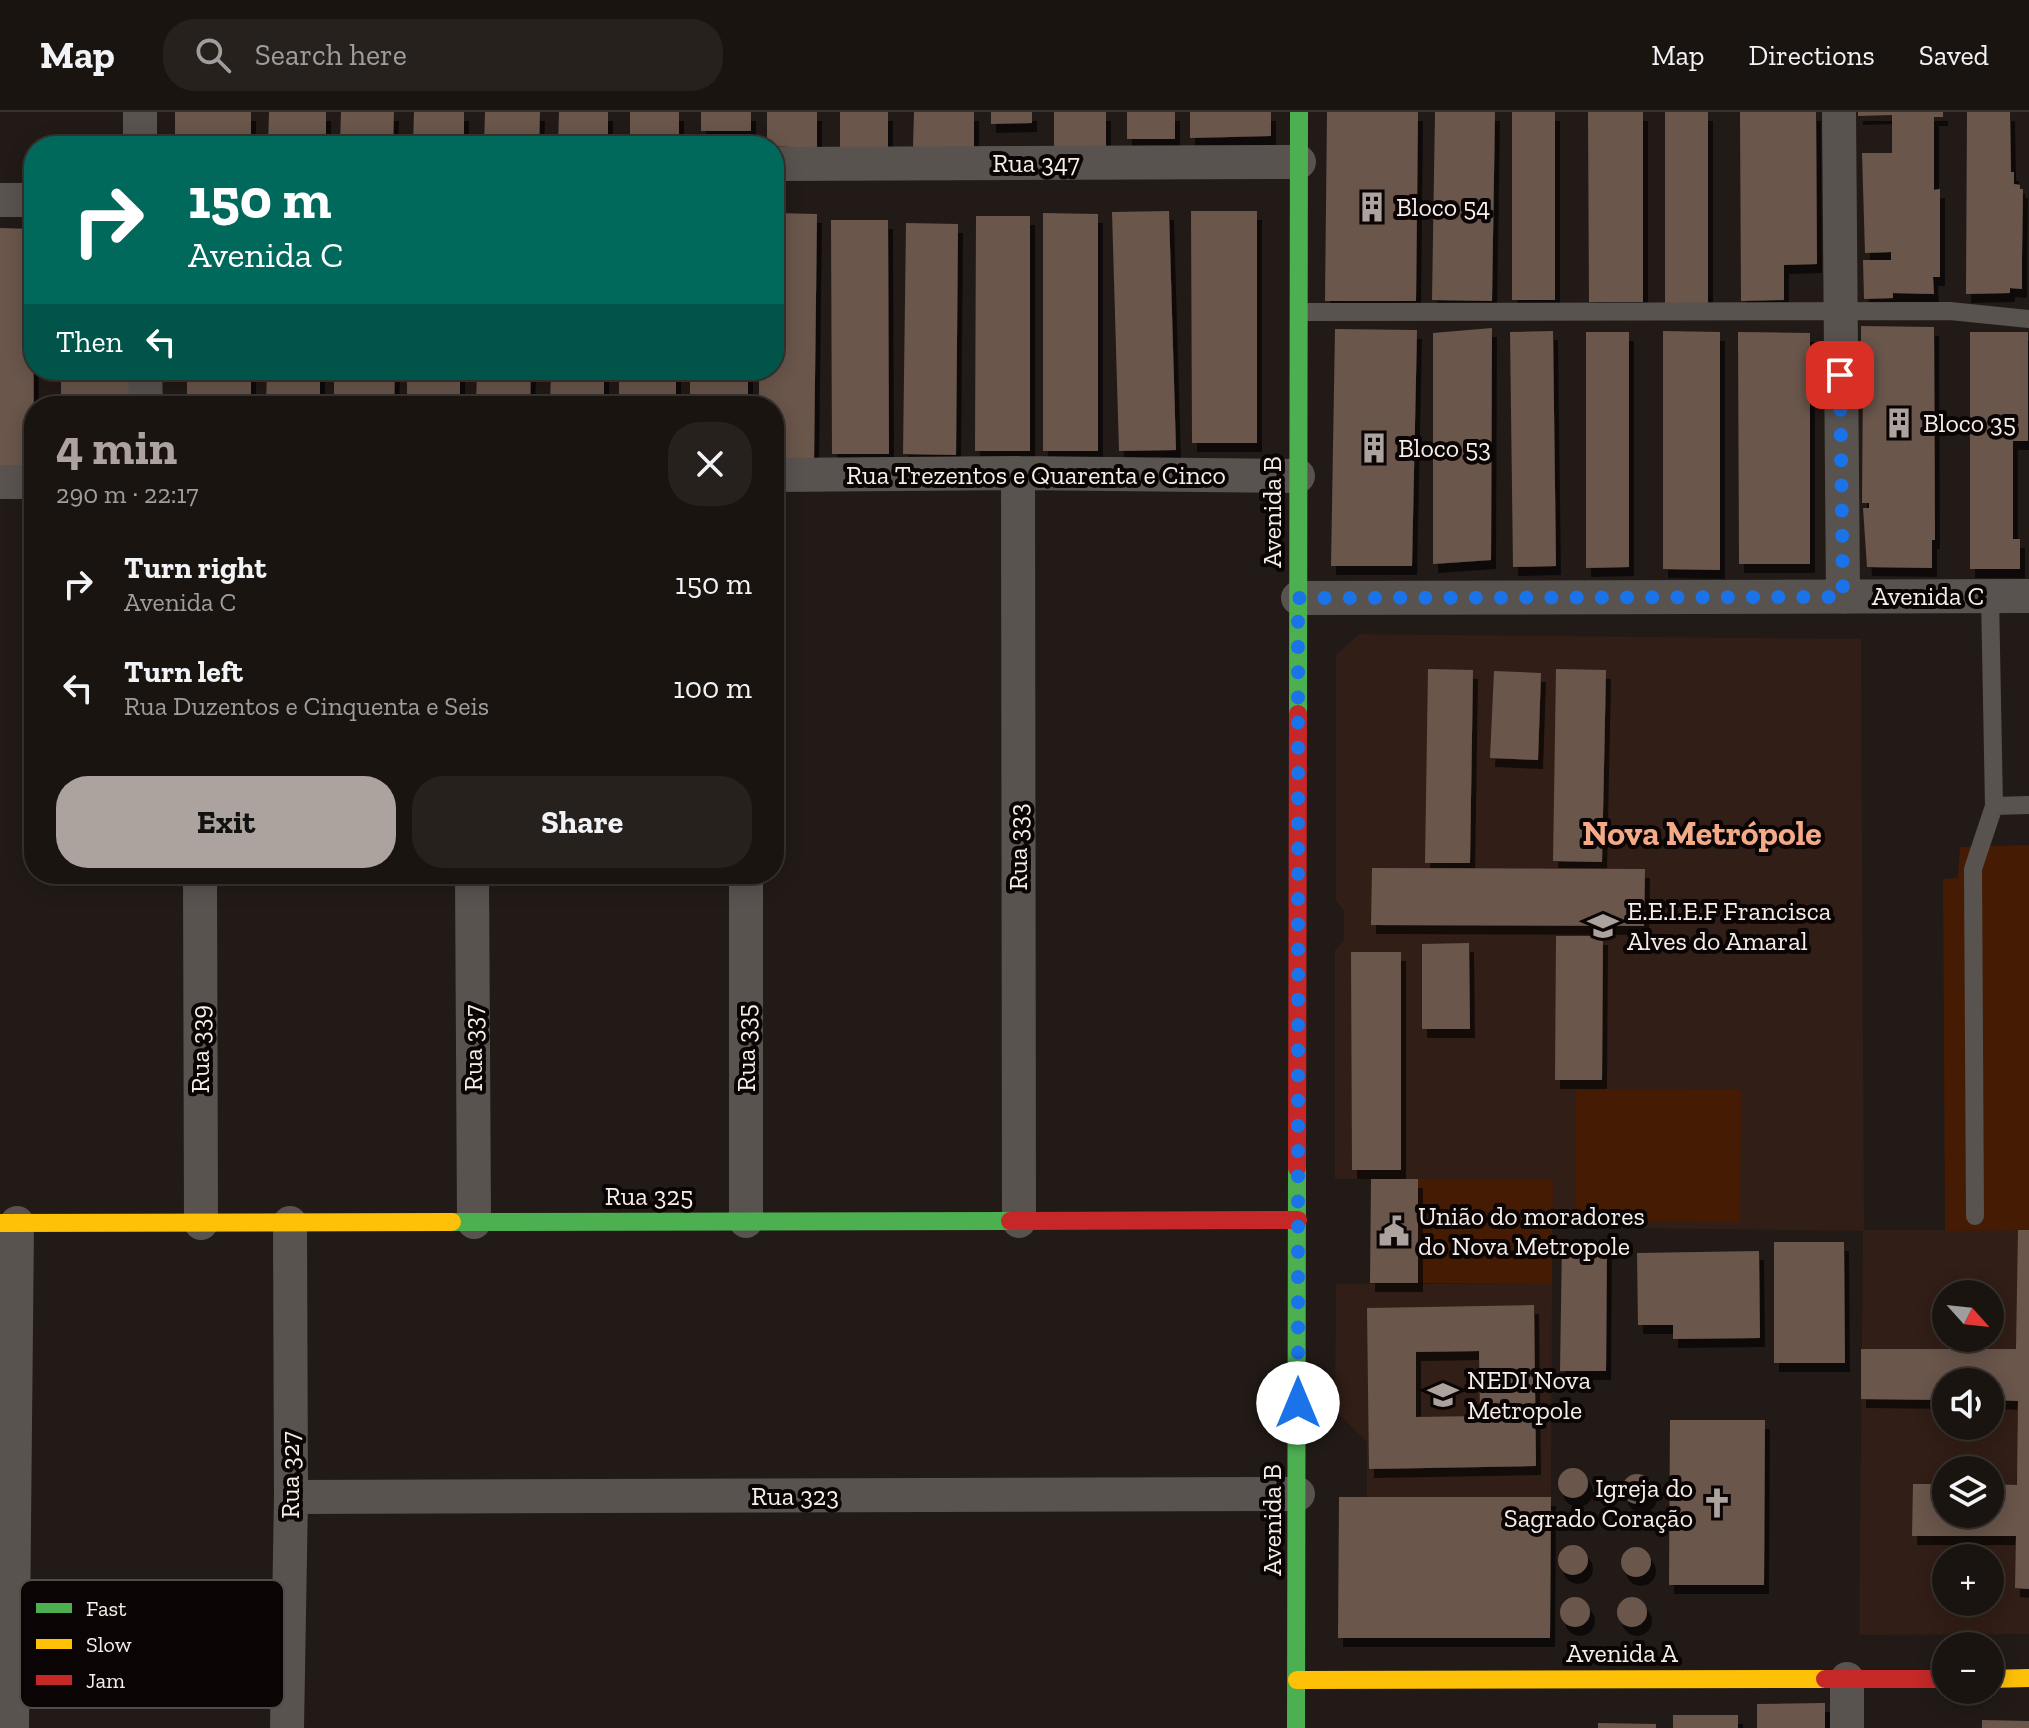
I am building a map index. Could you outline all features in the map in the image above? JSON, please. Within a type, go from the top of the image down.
[{"type":"street","points":[[140,112],[140,136]]},
{"type":"street","name":"Avenida B","points":[[1296,1728],[1299,112]]},
{"type":"street","points":[[1839,112],[1843,597]]},
{"type":"street","name":"Rua 347","points":[[784,164],[1299,162]]},
{"type":"street","points":[[0,200],[24,200]]},
{"type":"street","name":"Rua Trezentos e Quarenta e Cinco","points":[[784,475],[1018,473],[1298,476]]},
{"type":"street","name":"Rua 333","points":[[1018,473],[1019,1221]]},
{"type":"street","points":[[0,482],[24,482]]},
{"type":"street","name":"Avenida C","points":[[1298,598],[2029,596]]},
{"type":"street","name":"Rua 339","points":[[200,884],[201,1223]]},
{"type":"street","name":"Rua 337","points":[[472,884],[474,1222]]},
{"type":"street","name":"Rua 335","points":[[746,884],[746,1221]]},
{"type":"street","name":"Rua 325","points":[[8,1223],[1298,1220]]},
{"type":"street","points":[[8,1223],[12,1728]]},
{"type":"street","name":"Rua 327","points":[[287,1728],[291,1497],[290,1223]]},
{"type":"street","name":"Rua 323","points":[[291,1497],[1298,1494]]},
{"type":"street","points":[[2004,1679],[2029,1678]]},
{"type":"street","points":[[1847,1679],[1847,1728]]},
{"type":"street","name":"Avenida A","points":[[1297,1680],[1932,1679]]},
{"type":"lane","points":[[1299,312],[1950,311],[2029,319]]},
{"type":"lane","points":[[1975,1216],[1973,869],[1994,806],[1990,596]]},
{"type":"lane","points":[[1994,806],[2029,805]]},
{"type":"shaded area","name":"E.E.I.E.F Francisca Alves do Amaral","points":[[1359,634],[1861,639],[1864,1230],[2029,1230],[2029,1634],[1932,1632],[1932,1635],[1859,1635],[1863,1231],[1553,1227],[1553,1179],[1335,1179],[1335,950],[1344,941],[1344,911],[1336,901],[1336,655]]},
{"type":"shaded area","points":[[2029,845],[2029,1230],[1945,1231],[1943,879],[1958,878],[1960,847]]},
{"type":"shaded area","points":[[1576,1089],[1741,1090],[1740,1222],[1575,1221]]},
{"type":"shaded area","points":[[1418,1179],[1553,1179],[1552,1284],[1418,1283]]},
{"type":"shaded area","name":"NEDI Nova Metropole","points":[[1336,1284],[1552,1284],[1551,1497],[1367,1497],[1367,1442],[1335,1410]]},
{"type":"building","points":[[175,112],[251,112],[251,136],[175,136]]},
{"type":"building","points":[[269,112],[326,112],[326,136],[268,136]]},
{"type":"building","points":[[341,112],[394,112],[393,136],[340,136]]},
{"type":"building","points":[[414,112],[464,112],[464,136],[413,136]]},
{"type":"building","points":[[485,112],[540,112],[539,136],[484,136]]},
{"type":"building","points":[[559,112],[608,112],[608,136],[558,136]]},
{"type":"building","points":[[630,112],[679,112],[679,136],[630,136]]},
{"type":"building","points":[[701,112],[751,112],[751,131],[701,131]]},
{"type":"building","points":[[767,112],[817,112],[817,148],[784,147],[784,136],[767,136]]},
{"type":"building","points":[[840,112],[888,112],[888,154],[840,154]]},
{"type":"building","points":[[914,112],[974,112],[974,148],[913,147]]},
{"type":"building","points":[[991,112],[1032,112],[1032,123],[991,124]]},
{"type":"building","points":[[1054,112],[1106,112],[1106,150],[1054,150]]},
{"type":"building","points":[[1127,112],[1175,112],[1175,139],[1127,139]]},
{"type":"building","points":[[1190,112],[1271,112],[1271,136],[1190,138]]},
{"type":"building","name":"Bloco 54","points":[[1327,112],[1418,112],[1416,301],[1325,301]]},
{"type":"building","points":[[1435,112],[1495,112],[1492,301],[1432,300]]},
{"type":"building","points":[[1512,112],[1555,112],[1555,300],[1512,300]]},
{"type":"building","points":[[1588,112],[1643,112],[1643,302],[1589,302]]},
{"type":"building","points":[[1665,112],[1708,112],[1708,303],[1665,303]]},
{"type":"building","points":[[1740,112],[1816,112],[1817,264],[1784,265],[1784,300],[1741,301]]},
{"type":"building","points":[[1858,112],[1943,112],[1943,117],[1934,117],[1934,190],[1940,189],[1940,277],[1933,277],[1934,294],[1893,293],[1893,298],[1864,299],[1863,260],[1891,260],[1891,252],[1865,253],[1862,153],[1892,153],[1892,115],[1858,116]]},
{"type":"building","points":[[1967,112],[2010,112],[2011,172],[2014,172],[2014,184],[2023,189],[2022,289],[2010,288],[2010,293],[1966,294]]},
{"type":"building","points":[[1169,211],[1176,450],[1119,451],[1112,212]]},
{"type":"building","points":[[1191,211],[1257,211],[1257,443],[1192,443]]},
{"type":"building","points":[[784,213],[817,214],[814,461],[784,461],[784,396],[759,396],[759,380],[784,380]]},
{"type":"building","points":[[1043,213],[1098,214],[1098,451],[1043,451]]},
{"type":"building","points":[[976,216],[1030,216],[1030,451],[975,451]]},
{"type":"building","points":[[831,220],[888,220],[889,454],[832,454]]},
{"type":"building","points":[[906,223],[958,224],[956,455],[903,454]]},
{"type":"building","points":[[0,228],[24,229],[24,380],[34,380],[34,396],[24,396],[24,473],[0,472]]},
{"type":"building","name":"Bloco 35","points":[[1861,326],[1934,327],[1935,540],[1932,540],[1932,568],[1867,567],[1863,508],[1869,508],[1869,503],[1862,503]]},
{"type":"building","points":[[1492,328],[1491,560],[1433,564],[1433,333]]},
{"type":"building","name":"Bloco 53","points":[[1335,329],[1417,330],[1412,566],[1331,566]]},
{"type":"building","points":[[1553,331],[1556,566],[1513,567],[1510,332]]},
{"type":"building","points":[[1663,331],[1720,332],[1720,570],[1663,569]]},
{"type":"building","points":[[1586,332],[1629,332],[1629,567],[1586,568]]},
{"type":"building","points":[[1738,332],[1810,333],[1810,564],[1739,564]]},
{"type":"building","points":[[1970,332],[2028,332],[2028,441],[2013,441],[2013,539],[2020,539],[2020,569],[1970,569]]},
{"type":"building","points":[[61,380],[141,380],[142,396],[61,396]]},
{"type":"building","points":[[187,380],[251,380],[251,396],[187,396]]},
{"type":"building","points":[[267,380],[320,380],[320,396],[266,396]]},
{"type":"building","points":[[334,380],[395,380],[394,396],[334,396]]},
{"type":"building","points":[[407,380],[460,380],[460,396],[407,396]]},
{"type":"building","points":[[477,380],[531,380],[530,396],[476,396]]},
{"type":"building","points":[[551,380],[604,380],[604,396],[550,396]]},
{"type":"building","points":[[619,380],[676,380],[676,396],[619,396]]},
{"type":"building","points":[[690,380],[748,380],[748,396],[690,396]]},
{"type":"building","points":[[1428,669],[1473,670],[1470,863],[1425,863]]},
{"type":"building","points":[[1556,669],[1606,670],[1602,862],[1553,861]]},
{"type":"building","points":[[1494,671],[1541,673],[1538,760],[1490,758]]},
{"type":"building","points":[[1372,868],[1645,869],[1644,926],[1371,925]]},
{"type":"building","points":[[1556,936],[1603,936],[1602,1080],[1555,1080]]},
{"type":"building","points":[[1469,943],[1470,1029],[1422,1029],[1422,944]]},
{"type":"building","points":[[1351,952],[1401,952],[1401,1170],[1352,1170]]},
{"type":"building","name":"União do moradores do Nova Metropole","points":[[1371,1179],[1418,1179],[1418,1283],[1370,1283]]},
{"type":"building","points":[[2018,1230],[2029,1230],[2029,1589],[2015,1588],[2016,1536],[1912,1536],[1913,1484],[1932,1484],[1932,1528],[2004,1528],[2004,1485],[2017,1485],[2018,1401],[2004,1400],[2004,1368],[1932,1368],[1932,1400],[1861,1399],[1861,1349],[2004,1352],[2004,1349],[2016,1349]]},
{"type":"building","points":[[1562,1240],[1607,1241],[1606,1371],[1560,1371]]},
{"type":"building","points":[[1774,1242],[1844,1242],[1845,1363],[1774,1363]]},
{"type":"building","points":[[1759,1251],[1760,1338],[1673,1339],[1673,1325],[1638,1325],[1637,1253]]},
{"type":"building","points":[[1534,1305],[1536,1466],[1369,1469],[1367,1308]],"holes":[[[1479,1351],[1480,1416],[1416,1417],[1416,1352]]]},
{"type":"building","name":"Igreja do Sagrado Coração","points":[[1670,1420],[1765,1420],[1764,1585],[1669,1585]]},
{"type":"building","points":[[1573,1468],[1583,1473],[1588,1483],[1583,1493],[1573,1498],[1563,1493],[1558,1483],[1563,1473]]},
{"type":"building","points":[[1637,1474],[1643,1475],[1651,1483],[1651,1495],[1643,1503],[1637,1504],[1631,1503],[1623,1495],[1622,1489],[1623,1483],[1631,1475]]},
{"type":"building","points":[[1339,1497],[1551,1497],[1550,1638],[1338,1638]]},
{"type":"building","points":[[1573,1545],[1583,1550],[1588,1560],[1583,1570],[1573,1575],[1563,1570],[1558,1560],[1563,1550]]},
{"type":"building","points":[[1636,1547],[1642,1548],[1650,1556],[1650,1568],[1642,1576],[1636,1577],[1630,1576],[1622,1568],[1621,1562],[1622,1556],[1630,1548]]},
{"type":"building","points":[[1575,1597],[1581,1598],[1589,1606],[1589,1618],[1581,1626],[1575,1627],[1569,1626],[1561,1618],[1560,1612],[1561,1606],[1569,1598]]},
{"type":"building","points":[[1632,1597],[1638,1598],[1646,1606],[1646,1618],[1638,1626],[1632,1627],[1626,1626],[1618,1618],[1617,1612],[1618,1606],[1626,1598]]},
{"type":"building","points":[[1825,1703],[1825,1728],[1757,1728],[1757,1704]]},
{"type":"building","points":[[1673,1715],[1738,1715],[1738,1728],[1673,1728]]},
{"type":"building","points":[[1982,1720],[2029,1721],[2029,1728],[1982,1728]]},
{"type":"building","points":[[1598,1723],[1656,1724],[1656,1728],[1598,1728]]},
{"type":"traffic: fast","points":[[1298,714],[1299,112]]},
{"type":"traffic: fast","points":[[1296,1728],[1297,1168]]},
{"type":"traffic: fast","points":[[452,1222],[1010,1221]]},
{"type":"traffic: slow","points":[[0,1223],[452,1222]]},
{"type":"traffic: slow","points":[[2004,1679],[2029,1678]]},
{"type":"traffic: slow","points":[[1297,1680],[1825,1679]]},
{"type":"traffic: jam","points":[[1297,1168],[1298,714]]},
{"type":"traffic: jam","points":[[1010,1221],[1298,1220]]},
{"type":"traffic: jam","points":[[1825,1679],[1932,1679]]},
{"type":"place","name":"Bloco 54","points":[[1372,207]]},
{"type":"place","name":"Bloco 35","points":[[1899,423]]},
{"type":"place","name":"Bloco 53","points":[[1374,448]]},
{"type":"place","name":"E.E.I.E.F Francisca Alves do Amaral","points":[[1603,926]]},
{"type":"place","name":"União do moradores do Nova Metropole","points":[[1394,1231]]},
{"type":"place","name":"NEDI Nova Metropole","points":[[1443,1395]]},
{"type":"place","name":"Igreja do Sagrado Coração","points":[[1717,1503]]},
{"type":"district","name":"Nova Metrópole","points":[[1702,833]]},
{"type":"route","points":[[1298,1403],[1298,598],[1843,597],[1840,375]]}]
